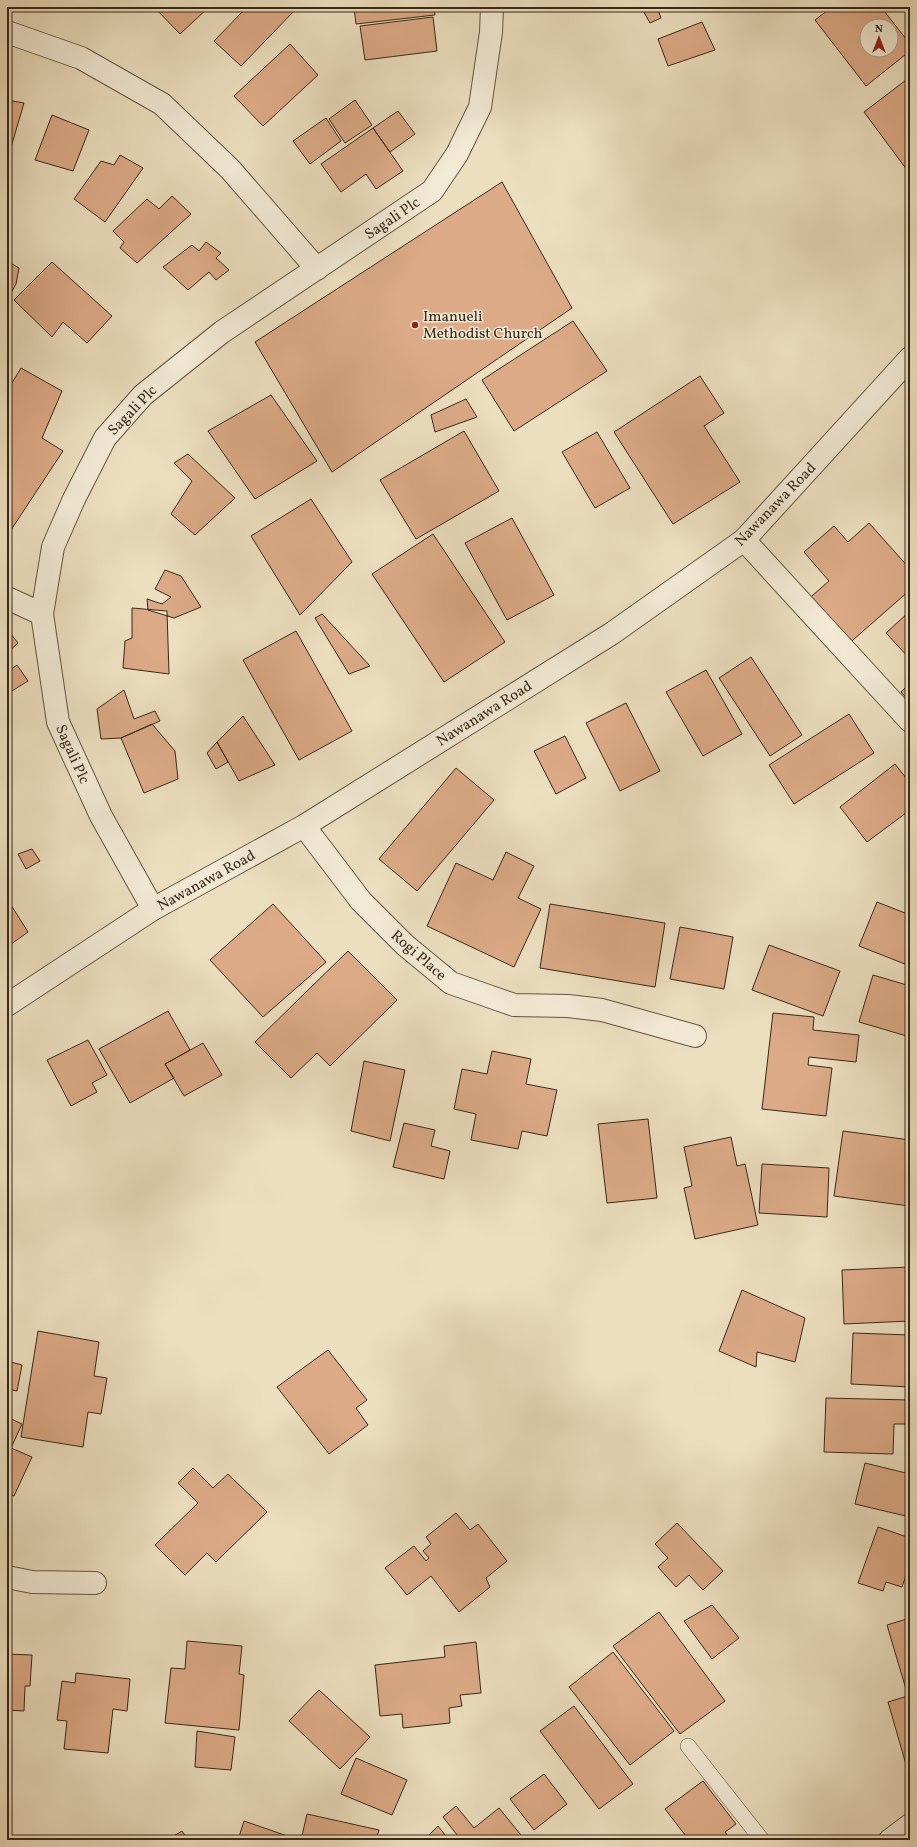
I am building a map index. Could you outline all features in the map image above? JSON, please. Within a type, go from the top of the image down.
[{"type":"street","name":"Sagali Plc","points":[[153,909],[101,816],[58,722],[42,614],[53,546],[74,499],[105,438],[149,390],[222,332],[432,191],[458,154],[480,107],[491,32],[492,7]]},
{"type":"street","points":[[7,32],[81,58],[162,104],[230,169],[317,269]]},
{"type":"street","name":"Nawanawa Road","points":[[7,1005],[153,909],[304,826],[611,634],[744,540],[910,358]]},
{"type":"street","points":[[744,540],[910,721]]},
{"type":"street","points":[[7,598],[42,614]]},
{"type":"street","name":"Rogi Place","points":[[304,826],[361,901],[404,945],[451,983],[514,1005],[568,1006],[602,1010],[695,1036]]},
{"type":"street","points":[[7,1576],[32,1582],[95,1582]]},
{"type":"street","points":[[890,1840],[910,1825]]},
{"type":"lane","points":[[688,1746],[762,1840]]},
{"type":"building","points":[[154,7],[209,7],[180,34]]},
{"type":"building","points":[[247,7],[294,7],[296,9],[241,66],[214,41]]},
{"type":"building","points":[[354,7],[434,7],[435,15],[356,24]]},
{"type":"building","points":[[641,7],[657,7],[661,18],[650,23]]},
{"type":"building","points":[[832,7],[881,7],[890,18],[859,18],[859,58],[899,58],[899,30],[910,44],[910,51],[866,86],[815,20]]},
{"type":"building","points":[[433,17],[437,51],[365,60],[360,26]]},
{"type":"building","points":[[702,22],[715,50],[668,66],[658,39]]},
{"type":"building","points":[[290,44],[318,75],[263,126],[234,96]]},
{"type":"building","points":[[910,77],[910,168],[907,170],[864,112]]},
{"type":"building","points":[[7,100],[24,103],[7,161]]},
{"type":"building","points":[[355,100],[372,125],[345,143],[329,119]]},
{"type":"building","points":[[398,111],[415,134],[390,152],[373,128]]},
{"type":"building","points":[[52,115],[89,130],[73,171],[35,160]]},
{"type":"building","points":[[326,118],[341,141],[310,164],[293,141]]},
{"type":"building","points":[[373,128],[403,171],[376,189],[366,174],[341,192],[321,164]]},
{"type":"building","points":[[120,155],[143,168],[105,222],[74,199],[101,161],[114,165]]},
{"type":"building","name":"Imanueli Methodist Church","points":[[502,182],[572,308],[332,472],[255,342]]},
{"type":"building","points":[[172,196],[191,214],[137,263],[120,248],[124,242],[113,231],[147,199],[159,209]]},
{"type":"building","points":[[206,242],[221,253],[216,258],[229,270],[216,280],[209,272],[188,290],[163,267],[192,245],[199,251]]},
{"type":"building","points":[[7,261],[19,268],[16,284],[7,300]]},
{"type":"building","points":[[52,262],[112,316],[87,343],[63,322],[52,337],[14,300]]},
{"type":"building","points":[[573,321],[607,371],[514,431],[482,380]]},
{"type":"building","points":[[21,368],[62,391],[42,438],[63,451],[7,536],[7,391]]},
{"type":"building","points":[[700,376],[724,413],[704,426],[740,482],[673,524],[614,432]]},
{"type":"building","points":[[271,395],[317,461],[255,499],[208,431]]},
{"type":"building","points":[[466,399],[477,417],[435,432],[431,415]]},
{"type":"building","points":[[464,431],[499,491],[416,539],[380,480]]},
{"type":"building","points":[[597,432],[630,488],[595,508],[562,452]]},
{"type":"building","points":[[188,454],[235,498],[195,535],[171,514],[192,481],[174,463]]},
{"type":"building","points":[[311,499],[352,562],[300,615],[251,536]]},
{"type":"building","points":[[512,518],[554,595],[507,620],[465,543]]},
{"type":"building","points":[[869,523],[910,569],[910,590],[845,647],[805,602],[829,581],[804,552],[834,526],[848,542]]},
{"type":"building","points":[[433,534],[505,642],[444,682],[372,574]]},
{"type":"building","points":[[165,570],[181,576],[201,607],[174,618],[148,610],[147,599],[162,604],[171,597],[155,589]]},
{"type":"building","points":[[132,608],[167,611],[169,674],[123,668],[125,641],[132,638]]},
{"type":"building","points":[[910,611],[910,659],[886,633]]},
{"type":"building","points":[[322,614],[370,666],[349,674],[315,618]]},
{"type":"building","points":[[7,629],[18,643],[7,653]]},
{"type":"building","points":[[296,631],[352,731],[299,760],[243,660]]},
{"type":"building","points":[[751,657],[802,735],[770,756],[719,678]]},
{"type":"building","points":[[17,665],[28,681],[7,694],[7,672]]},
{"type":"building","points":[[706,670],[742,734],[703,756],[666,692]]},
{"type":"building","points":[[910,683],[910,702],[901,692]]},
{"type":"building","points":[[124,690],[134,719],[155,711],[160,721],[121,738],[101,739],[97,709]]},
{"type":"building","points":[[626,703],[660,771],[620,791],[586,723]]},
{"type":"building","points":[[849,714],[874,753],[794,804],[769,765]]},
{"type":"building","points":[[243,716],[275,765],[239,781],[217,742]]},
{"type":"building","points":[[152,724],[175,751],[178,779],[144,793],[121,738]]},
{"type":"building","points":[[565,736],[586,778],[556,794],[534,751]]},
{"type":"building","points":[[217,742],[228,762],[216,769],[207,753]]},
{"type":"building","points":[[895,764],[910,783],[910,810],[867,842],[840,807]]},
{"type":"building","points":[[456,768],[494,800],[417,891],[379,859]]},
{"type":"building","points":[[32,849],[40,861],[26,869],[18,854]]},
{"type":"building","points":[[506,852],[534,866],[518,898],[541,909],[514,967],[427,926],[456,863],[493,880]]},
{"type":"building","points":[[877,902],[910,915],[910,966],[859,946]]},
{"type":"building","points":[[273,904],[326,962],[263,1017],[210,960]]},
{"type":"building","points":[[550,904],[665,923],[655,987],[540,968]]},
{"type":"building","points":[[11,905],[28,932],[7,947],[7,908]]},
{"type":"building","points":[[680,927],[733,937],[724,989],[670,979]]},
{"type":"building","points":[[769,945],[840,971],[823,1016],[752,990]]},
{"type":"building","points":[[348,951],[397,1000],[330,1066],[317,1053],[291,1078],[255,1042]]},
{"type":"building","points":[[873,975],[910,986],[910,1037],[859,1022]]},
{"type":"building","points":[[168,1011],[190,1050],[165,1064],[174,1078],[130,1103],[99,1049]]},
{"type":"building","points":[[773,1013],[814,1017],[813,1030],[859,1035],[856,1062],[809,1057],[808,1065],[832,1068],[826,1116],[762,1109]]},
{"type":"building","points":[[88,1040],[107,1075],[92,1083],[97,1092],[71,1106],[47,1060]]},
{"type":"building","points":[[203,1043],[222,1075],[184,1096],[165,1064]]},
{"type":"building","points":[[492,1051],[531,1059],[526,1084],[557,1090],[547,1136],[522,1131],[518,1149],[471,1140],[476,1114],[454,1109],[462,1069],[487,1074]]},
{"type":"building","points":[[364,1061],[405,1070],[390,1141],[351,1131]]},
{"type":"building","points":[[648,1119],[657,1198],[607,1203],[598,1124]]},
{"type":"building","points":[[404,1123],[435,1130],[431,1146],[450,1151],[444,1179],[393,1167]]},
{"type":"building","points":[[843,1131],[910,1140],[909,1206],[834,1196]]},
{"type":"building","points":[[731,1137],[737,1166],[745,1164],[758,1225],[695,1239],[684,1188],[692,1186],[684,1147]]},
{"type":"building","points":[[762,1164],[829,1168],[827,1217],[759,1213]]},
{"type":"building","points":[[910,1267],[910,1321],[844,1324],[842,1270]]},
{"type":"building","points":[[742,1290],[805,1318],[795,1362],[757,1352],[756,1367],[719,1351]]},
{"type":"building","points":[[38,1331],[99,1342],[94,1376],[107,1378],[101,1414],[88,1412],[83,1447],[21,1437]]},
{"type":"building","points":[[853,1333],[910,1335],[910,1387],[851,1384]]},
{"type":"building","points":[[328,1350],[367,1400],[356,1408],[368,1425],[329,1454],[277,1387]]},
{"type":"building","points":[[7,1361],[22,1365],[17,1391],[7,1389]]},
{"type":"building","points":[[826,1398],[910,1400],[910,1424],[894,1424],[893,1454],[824,1452]]},
{"type":"building","points":[[7,1417],[22,1424],[11,1448],[32,1457],[14,1496],[7,1493]]},
{"type":"building","points":[[865,1463],[910,1474],[910,1517],[855,1504]]},
{"type":"building","points":[[193,1468],[213,1488],[228,1474],[267,1512],[216,1562],[207,1553],[185,1575],[155,1545],[198,1503],[178,1483]]},
{"type":"building","points":[[456,1513],[470,1530],[478,1524],[507,1561],[486,1578],[490,1587],[459,1612],[431,1576],[407,1595],[385,1568],[414,1546],[426,1561],[429,1558],[423,1551],[431,1544],[426,1537]]},
{"type":"building","points":[[677,1523],[723,1571],[703,1590],[689,1575],[676,1587],[658,1567],[668,1558],[655,1544]]},
{"type":"building","points":[[878,1527],[910,1538],[910,1564],[902,1587],[886,1582],[883,1591],[858,1583]]},
{"type":"building","points":[[712,1605],[739,1638],[712,1659],[684,1621]]},
{"type":"building","points":[[659,1612],[725,1701],[680,1734],[613,1646]]},
{"type":"building","points":[[910,1618],[909,1775],[888,1702],[908,1696],[887,1625]]},
{"type":"building","points":[[187,1641],[242,1646],[239,1674],[244,1675],[239,1730],[165,1723],[171,1668],[185,1669]]},
{"type":"building","points":[[476,1642],[481,1693],[460,1695],[462,1706],[449,1708],[450,1723],[403,1728],[402,1714],[380,1716],[375,1665],[445,1657],[444,1646]]},
{"type":"building","points":[[613,1652],[674,1731],[630,1765],[569,1687]]},
{"type":"building","points":[[7,1654],[32,1655],[30,1686],[25,1686],[24,1711],[7,1710]]},
{"type":"building","points":[[76,1673],[130,1679],[127,1711],[113,1709],[108,1753],[64,1749],[67,1721],[57,1720],[62,1681],[75,1683]]},
{"type":"building","points":[[319,1690],[370,1737],[340,1769],[289,1721]]},
{"type":"building","points":[[574,1706],[633,1784],[599,1809],[540,1731]]},
{"type":"building","points":[[197,1731],[235,1737],[231,1770],[195,1767]]},
{"type":"building","points":[[356,1758],[407,1780],[392,1815],[341,1794]]},
{"type":"building","points":[[544,1774],[567,1804],[534,1830],[510,1799]]},
{"type":"building","points":[[703,1781],[736,1824],[725,1832],[731,1840],[689,1840],[665,1809]]},
{"type":"building","points":[[456,1806],[474,1828],[499,1808],[525,1840],[461,1840],[443,1817]]},
{"type":"building","points":[[307,1814],[379,1830],[376,1840],[301,1840]]},
{"type":"building","points":[[244,1821],[296,1839],[238,1840]]},
{"type":"building","points":[[438,1826],[449,1840],[424,1840]]},
{"type":"building","points":[[182,1831],[188,1840],[167,1840]]},
{"type":"place","name":"Imanueli Methodist Church","points":[[415,325]]}]
